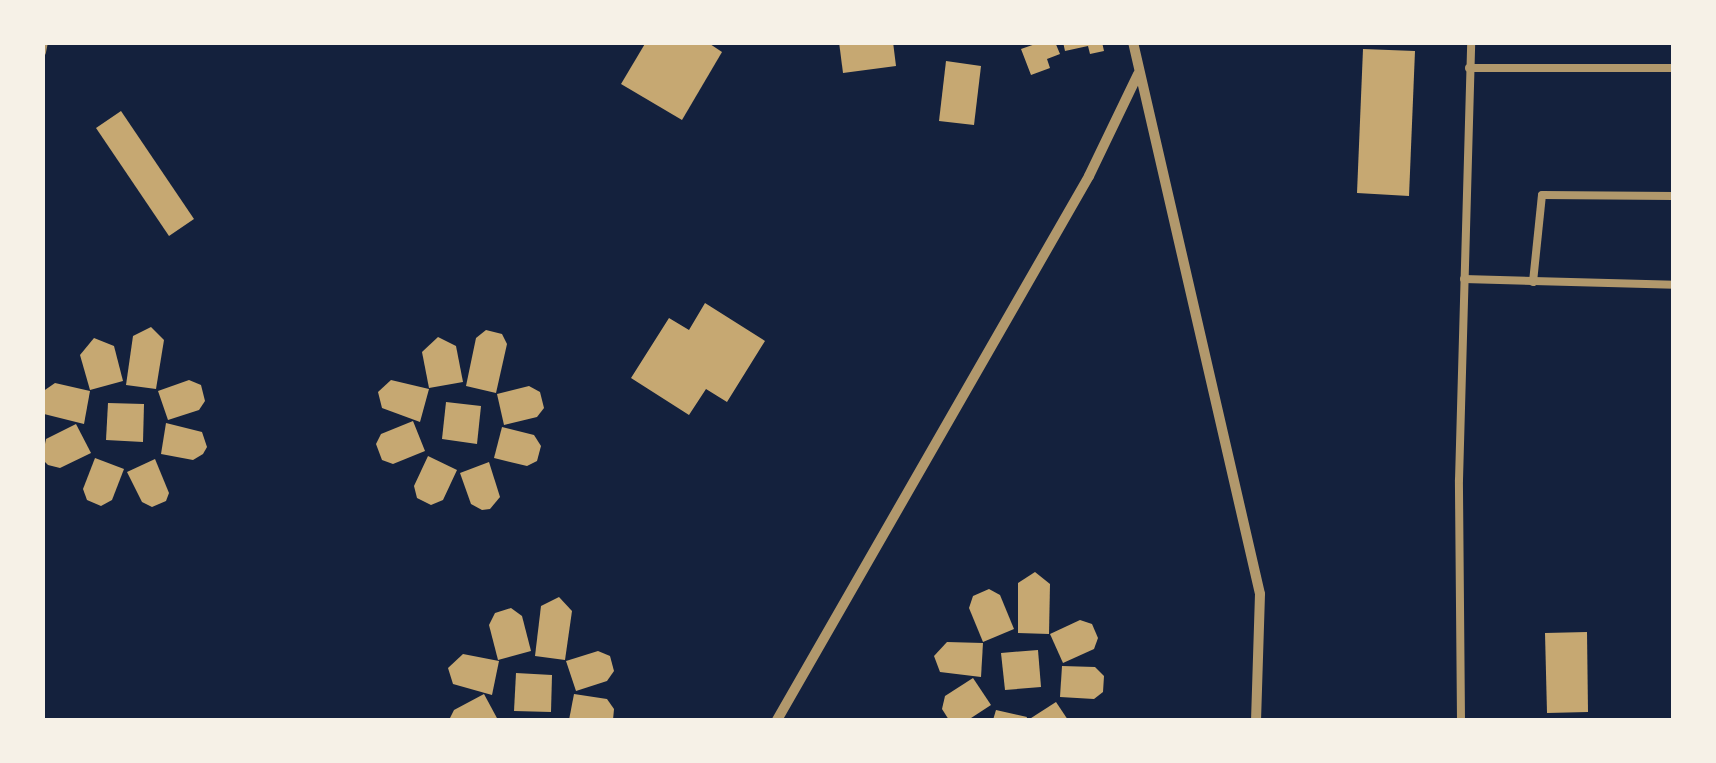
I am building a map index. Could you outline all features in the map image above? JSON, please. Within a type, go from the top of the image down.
[{"type":"street","points":[[1133,42],[1260,594],[1256,720]]},
{"type":"street","points":[[777,720],[1089,176],[1138,74]]},
{"type":"lane","points":[[42,52],[44,42]]},
{"type":"lane","points":[[1461,720],[1459,480],[1471,42]]},
{"type":"lane","points":[[1469,68],[1674,68]]},
{"type":"lane","points":[[1533,282],[1542,195],[1674,196]]},
{"type":"lane","points":[[1464,280],[1674,285]]},
{"type":"building","points":[[646,42],[707,42],[722,52],[682,120],[621,84]]},
{"type":"building","points":[[839,42],[893,42],[896,66],[843,73]]},
{"type":"building","points":[[1055,42],[1060,54],[1047,59],[1050,68],[1031,75],[1021,49]]},
{"type":"building","points":[[1063,42],[1102,42],[1104,51],[1090,54],[1088,46],[1065,51]]},
{"type":"building","points":[[1363,49],[1415,51],[1409,196],[1357,193]]},
{"type":"building","points":[[946,61],[981,66],[974,125],[939,121]]},
{"type":"building","points":[[121,111],[194,219],[169,236],[96,128]]},
{"type":"building","points":[[705,303],[765,341],[727,402],[706,389],[689,415],[631,378],[669,318],[689,330]]},
{"type":"building","points":[[151,327],[164,340],[156,389],[126,385],[133,336]]},
{"type":"building","points":[[486,330],[502,334],[507,344],[496,393],[466,386],[476,338]]},
{"type":"building","points":[[438,337],[456,346],[463,382],[429,388],[422,352]]},
{"type":"building","points":[[94,338],[114,346],[123,381],[90,390],[80,355]]},
{"type":"building","points":[[189,380],[201,385],[205,401],[199,410],[168,420],[158,391]]},
{"type":"building","points":[[391,380],[429,389],[420,422],[382,408],[378,392]]},
{"type":"building","points":[[55,383],[90,391],[84,424],[44,414],[42,392]]},
{"type":"building","points":[[529,386],[540,392],[544,408],[537,417],[504,425],[497,394]]},
{"type":"building","points":[[446,402],[481,406],[477,444],[442,439]]},
{"type":"building","points":[[108,403],[144,404],[143,442],[106,440]]},
{"type":"building","points":[[413,421],[425,451],[393,464],[382,460],[376,444],[381,434]]},
{"type":"building","points":[[166,423],[202,432],[207,447],[203,454],[193,460],[161,454]]},
{"type":"building","points":[[76,424],[91,453],[60,468],[48,465],[42,459],[46,439]]},
{"type":"building","points":[[502,427],[534,435],[541,446],[537,461],[527,466],[494,458]]},
{"type":"building","points":[[428,456],[457,470],[443,500],[431,505],[417,498],[414,486]]},
{"type":"building","points":[[95,458],[124,469],[112,500],[101,506],[87,500],[83,489]]},
{"type":"building","points":[[155,459],[169,493],[166,501],[152,507],[142,502],[127,472]]},
{"type":"building","points":[[489,462],[500,497],[490,509],[482,510],[471,504],[460,473]]},
{"type":"building","points":[[1035,572],[1050,584],[1049,634],[1018,633],[1018,583]]},
{"type":"building","points":[[989,589],[1000,595],[1014,629],[983,642],[969,608],[973,596]]},
{"type":"building","points":[[559,597],[572,611],[565,660],[535,656],[541,606]]},
{"type":"building","points":[[511,608],[522,616],[531,651],[498,660],[489,625],[495,613]]},
{"type":"building","points":[[1080,620],[1092,624],[1098,638],[1094,649],[1063,663],[1050,634]]},
{"type":"building","points":[[1587,632],[1588,712],[1547,713],[1545,633]]},
{"type":"building","points":[[947,642],[983,643],[981,677],[940,672],[934,656]]},
{"type":"building","points":[[1038,650],[1041,687],[1005,690],[1001,653]]},
{"type":"building","points":[[598,651],[610,656],[614,671],[607,681],[576,691],[566,661]]},
{"type":"building","points":[[463,654],[499,661],[492,695],[453,684],[448,668]]},
{"type":"building","points":[[1062,666],[1095,667],[1104,676],[1103,692],[1094,699],[1060,697]]},
{"type":"building","points":[[516,673],[552,675],[551,712],[514,711]]},
{"type":"building","points":[[973,678],[991,705],[968,720],[949,720],[942,709],[945,696]]},
{"type":"building","points":[[484,694],[498,720],[449,720],[454,710]]},
{"type":"building","points":[[574,694],[607,699],[614,709],[613,720],[569,720]]},
{"type":"building","points":[[1056,702],[1068,720],[1028,720]]},
{"type":"building","points":[[996,710],[1027,717],[993,720]]}]
